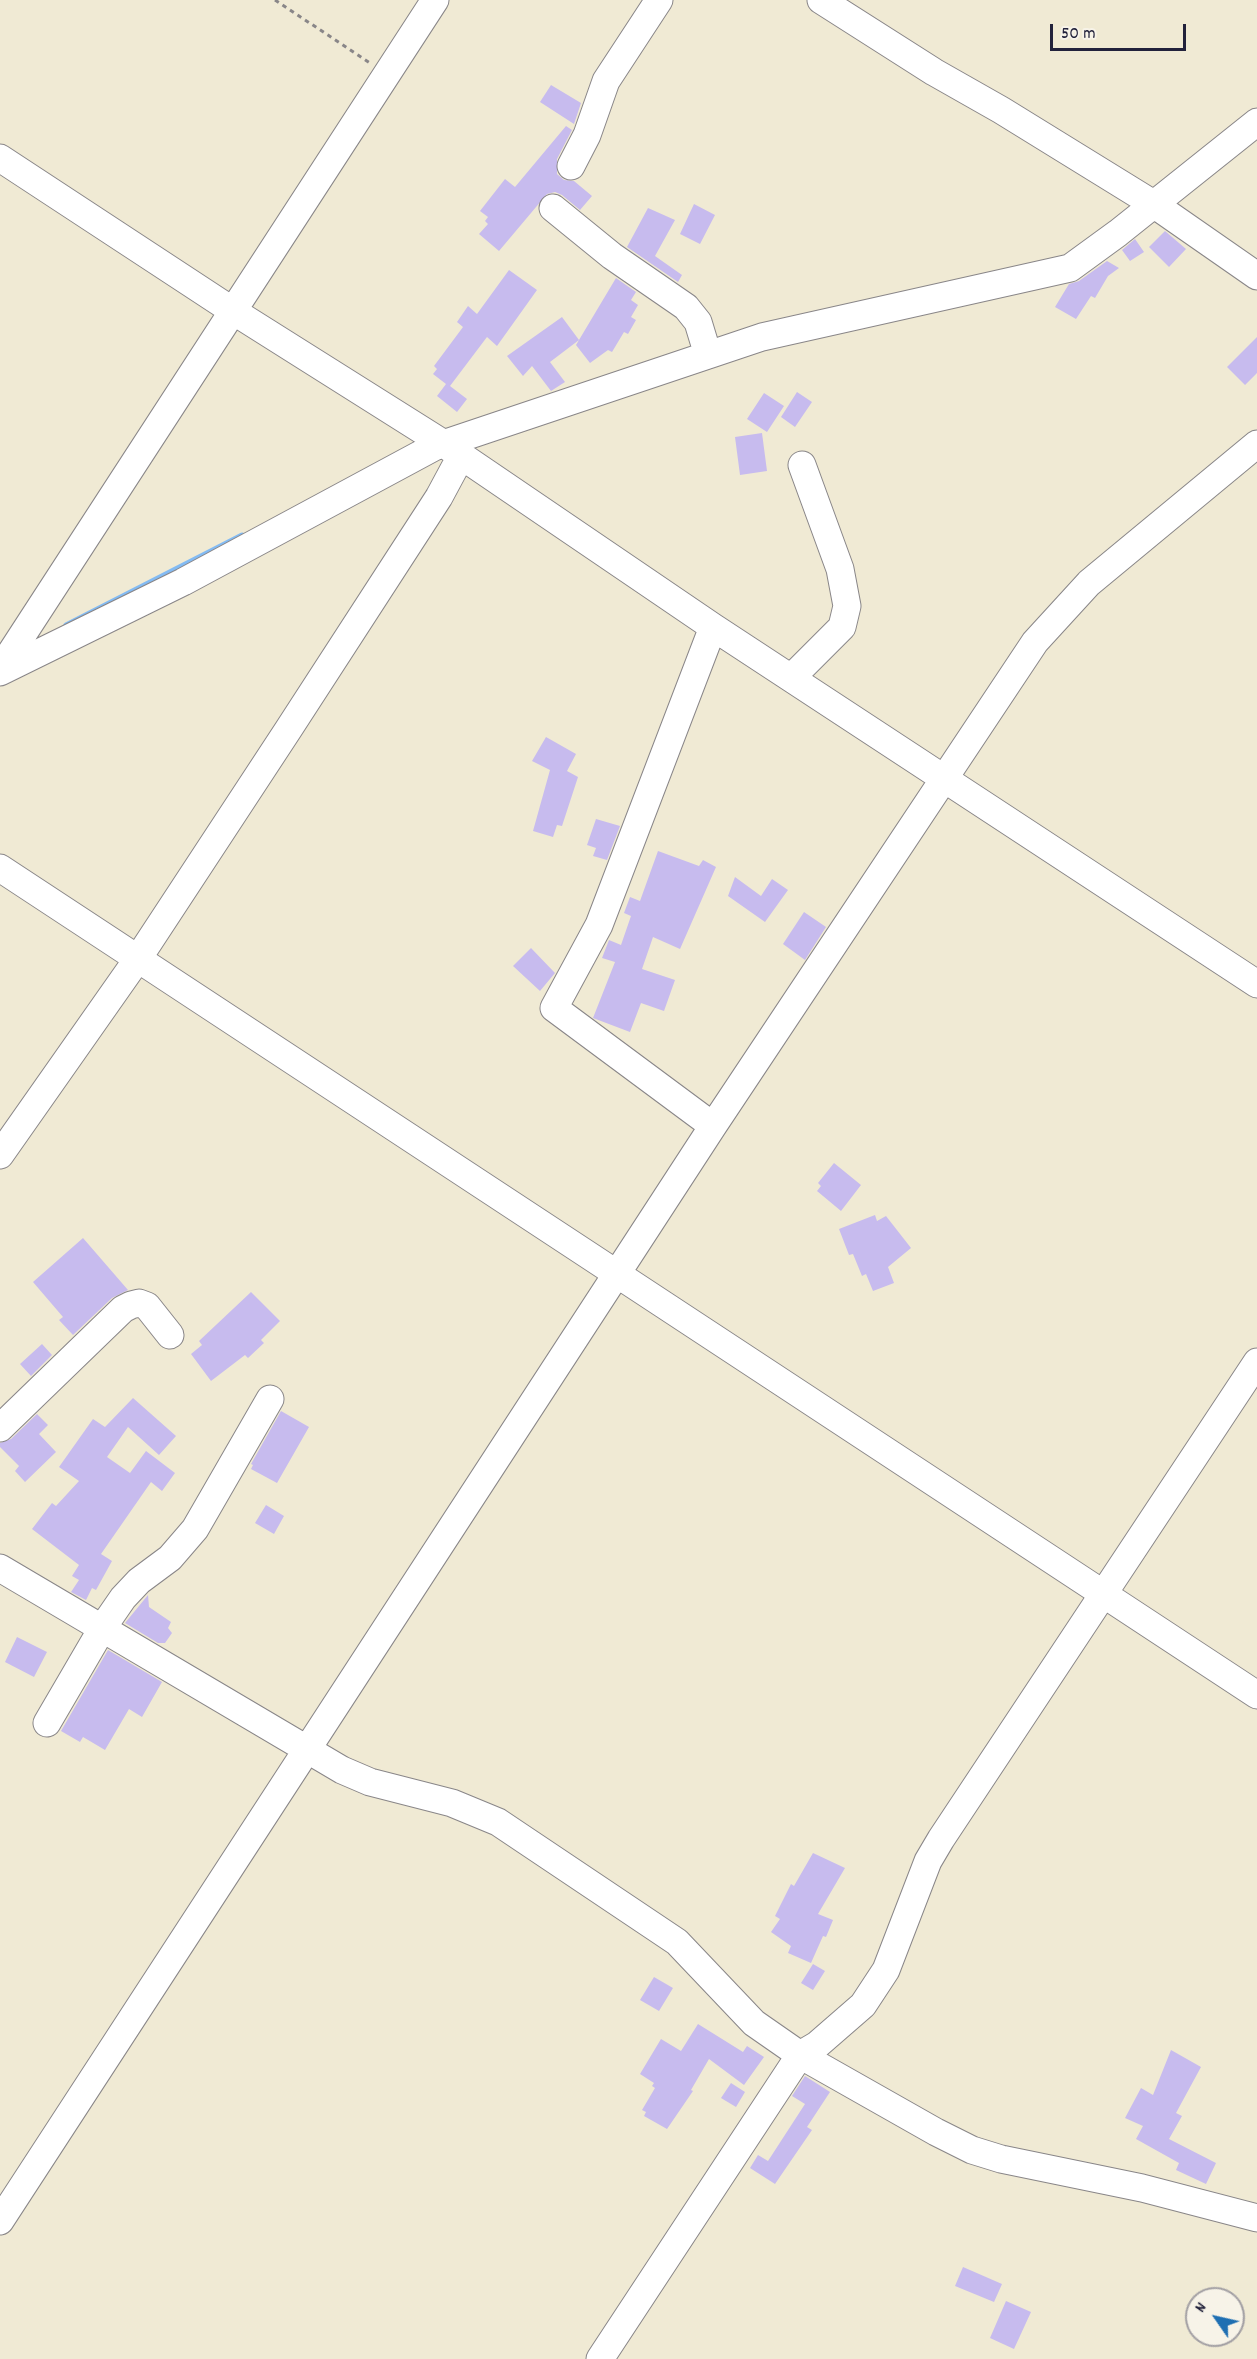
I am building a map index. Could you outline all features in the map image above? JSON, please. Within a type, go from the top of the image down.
[{"type":"street","points":[[1,671],[435,0]]},
{"type":"street","points":[[570,166],[587,135],[606,81],[659,0]]},
{"type":"street","points":[[821,0],[934,72],[1155,204],[1257,276]]},
{"type":"street","points":[[1,671],[183,582],[434,447],[452,450],[708,355],[784,332],[1070,268],[1155,204],[1257,122]]},
{"type":"street","points":[[0,158],[233,311],[452,450],[713,627],[1257,984]]},
{"type":"street","points":[[553,208],[612,256],[686,307],[699,322],[708,355]]},
{"type":"street","points":[[0,2221],[713,1126],[1035,642],[1056,618],[1121,555],[1257,444]]},
{"type":"street","points":[[0,1155],[139,957],[439,497],[452,450]]},
{"type":"street","points":[[791,678],[842,627],[847,606],[840,569],[802,465]]},
{"type":"street","points":[[713,627],[599,926],[554,1008],[713,1126]]},
{"type":"street","points":[[0,868],[139,957],[1257,1695]]},
{"type":"street","points":[[0,1428],[123,1309],[139,1303],[147,1306],[170,1335]]},
{"type":"street","points":[[600,2359],[800,2055],[817,2045],[863,2005],[886,1970],[928,1861],[1257,1362]]},
{"type":"street","points":[[47,1723],[103,1627],[131,1588],[170,1558],[195,1529],[270,1399]]},
{"type":"street","points":[[0,1568],[306,1748],[370,1782],[452,1803],[498,1822],[676,1942],[743,2014],[800,2055],[972,2150],[1035,2168],[1217,2206],[1257,2218]]},
{"type":"path","points":[[275,0],[386,74]]},
{"type":"building","points":[[551,85],[581,103],[574,124],[540,102]]},
{"type":"building","points":[[566,126],[572,130],[557,159],[557,174],[564,180],[574,181],[592,196],[580,210],[562,195],[555,192],[547,194],[499,251],[479,234],[488,224],[485,221],[488,217],[480,211],[505,179],[515,187]]},
{"type":"building","points":[[694,204],[715,215],[700,244],[680,234]]},
{"type":"building","points":[[648,208],[675,220],[655,256],[682,275],[678,282],[627,247]]},
{"type":"building","points":[[1165,231],[1186,249],[1169,267],[1149,247]]},
{"type":"building","points":[[1135,239],[1144,252],[1130,261],[1122,250]]},
{"type":"building","points":[[1107,261],[1119,268],[1108,276],[1095,298],[1091,296],[1076,319],[1055,307],[1069,284],[1079,281]]},
{"type":"building","points":[[509,270],[537,290],[497,346],[487,337],[450,386],[467,399],[457,412],[437,396],[446,384],[433,374],[437,369],[434,366],[463,327],[457,322],[468,306],[477,314]]},
{"type":"building","points":[[616,278],[636,292],[631,300],[638,305],[631,317],[636,320],[628,334],[624,332],[612,352],[608,350],[590,363],[576,345]]},
{"type":"building","points":[[562,317],[579,340],[550,362],[565,382],[551,391],[532,366],[523,376],[507,356]]},
{"type":"building","points":[[1257,337],[1257,373],[1245,385],[1227,367]]},
{"type":"building","points":[[797,392],[812,402],[795,427],[781,417]]},
{"type":"building","points":[[764,393],[784,406],[767,432],[747,419]]},
{"type":"building","points":[[762,433],[767,471],[740,475],[735,437]]},
{"type":"building","points":[[546,737],[576,754],[567,771],[578,777],[562,826],[557,825],[553,837],[533,831],[550,770],[532,761]]},
{"type":"building","points":[[596,819],[620,826],[607,860],[593,856],[596,848],[587,845]]},
{"type":"building","points":[[658,851],[699,866],[703,860],[716,867],[680,949],[653,937],[642,969],[675,980],[664,1011],[641,1003],[630,1032],[593,1018],[615,962],[602,958],[609,940],[621,945],[631,916],[624,913],[630,897],[640,901]]},
{"type":"building","points":[[735,877],[761,896],[772,879],[788,890],[765,922],[728,896]]},
{"type":"building","points":[[804,912],[826,927],[805,960],[783,944]]},
{"type":"building","points":[[531,948],[555,973],[540,991],[513,966]]},
{"type":"building","points":[[834,1163],[861,1185],[841,1211],[817,1191],[821,1186],[818,1183]]},
{"type":"building","points":[[875,1215],[877,1221],[886,1216],[911,1248],[888,1267],[894,1283],[873,1291],[866,1274],[862,1276],[853,1254],[849,1255],[839,1229]]},
{"type":"building","points":[[83,1238],[128,1290],[112,1298],[73,1335],[59,1320],[63,1317],[33,1282]]},
{"type":"building","points":[[251,1292],[280,1321],[261,1340],[264,1343],[248,1358],[245,1355],[211,1381],[191,1354],[202,1345],[199,1341]]},
{"type":"building","points":[[42,1344],[52,1355],[31,1376],[20,1364]]},
{"type":"building","points":[[133,1398],[176,1436],[159,1455],[128,1427],[107,1457],[130,1473],[146,1451],[175,1473],[162,1491],[151,1482],[101,1554],[112,1561],[96,1590],[92,1588],[86,1600],[71,1592],[79,1580],[72,1576],[79,1565],[32,1529],[52,1503],[56,1506],[79,1481],[59,1467],[93,1419],[105,1427]]},
{"type":"building","points":[[281,1411],[309,1427],[277,1483],[251,1469],[253,1465],[251,1464]]},
{"type":"building","points":[[37,1414],[48,1425],[39,1434],[56,1452],[25,1482],[15,1471],[19,1466],[0,1447],[0,1443],[11,1439]]},
{"type":"building","points":[[266,1505],[284,1516],[274,1534],[255,1523]]},
{"type":"building","points":[[148,1595],[149,1607],[171,1622],[168,1628],[172,1633],[165,1643],[158,1643],[125,1623]]},
{"type":"building","points":[[17,1637],[47,1652],[34,1677],[5,1662]]},
{"type":"building","points":[[108,1650],[162,1682],[142,1717],[129,1709],[105,1750],[83,1737],[80,1742],[61,1731]]},
{"type":"building","points":[[813,1853],[845,1868],[818,1914],[833,1920],[811,1963],[788,1953],[791,1946],[771,1932],[780,1919],[775,1916],[791,1884],[794,1886]]},
{"type":"building","points":[[813,1964],[825,1971],[813,1990],[801,1983]]},
{"type":"building","points":[[654,1977],[673,1988],[659,2011],[640,2000]]},
{"type":"building","points":[[698,2024],[743,2052],[747,2046],[764,2057],[744,2085],[709,2059],[691,2090],[693,2091],[667,2129],[644,2116],[646,2112],[642,2110],[655,2088],[652,2086],[654,2083],[640,2074],[661,2039],[681,2051]]},
{"type":"building","points":[[1171,2050],[1201,2067],[1176,2113],[1182,2116],[1169,2139],[1216,2163],[1206,2184],[1176,2170],[1179,2163],[1136,2139],[1143,2126],[1125,2118],[1141,2088],[1153,2095]]},
{"type":"building","points":[[805,2076],[830,2092],[807,2127],[812,2130],[775,2184],[750,2168],[758,2155],[768,2161],[805,2104],[792,2096]]},
{"type":"building","points":[[731,2083],[745,2092],[736,2107],[721,2098]]},
{"type":"building","points":[[963,2267],[1002,2284],[994,2302],[955,2286]]},
{"type":"building","points":[[1006,2301],[1031,2312],[1014,2349],[990,2338]]},
{"type":"waterway","points":[[66,625],[242,535]]}]
